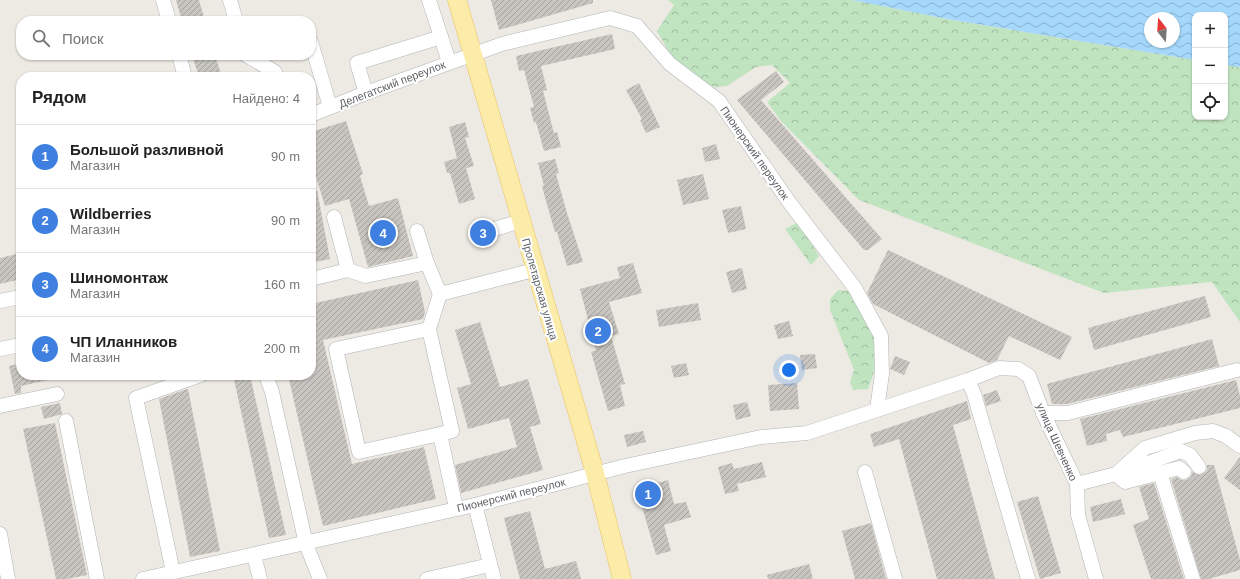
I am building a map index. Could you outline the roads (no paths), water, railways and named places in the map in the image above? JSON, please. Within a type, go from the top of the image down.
[{"type":"main road","name":"Пролетарская улица","points":[[457,0],[474,54],[534,270],[595,473],[622,579]]},
{"type":"street","points":[[164,0],[168,16]]},
{"type":"street","points":[[230,0],[235,16]]},
{"type":"street","points":[[429,0],[449,62]]},
{"type":"street","name":"Пионерский переулок","points":[[474,54],[502,44],[610,18],[637,26],[670,64],[719,101],[789,202],[855,288],[881,336],[882,374],[877,409]]},
{"type":"street","points":[[366,92],[356,63],[441,37]]},
{"type":"street","name":"Делегатский переулок","points":[[316,113],[366,92],[474,54]]},
{"type":"street","points":[[316,59],[330,107]]},
{"type":"street","points":[[180,60],[184,72]]},
{"type":"street","points":[[255,60],[275,72]]},
{"type":"street","points":[[334,217],[348,270]]},
{"type":"street","points":[[488,231],[521,220]]},
{"type":"street","points":[[417,231],[440,294],[429,329],[452,431],[359,452],[336,349],[429,329]]},
{"type":"street","points":[[316,278],[348,270],[366,276],[428,263]]},
{"type":"street","points":[[440,294],[534,270]]},
{"type":"street","points":[[0,301],[16,298]]},
{"type":"street","points":[[0,349],[16,346]]},
{"type":"street","name":"Пионерский переулок","points":[[143,579],[306,544],[456,508],[475,505],[595,473],[761,437],[807,433],[968,380],[999,368],[1018,369],[1029,376]]},
{"type":"street","points":[[1043,413],[1068,413],[1237,370]]},
{"type":"street","name":"улица Шевченко","points":[[1029,376],[1043,413],[1077,484],[1078,514],[1096,579]]},
{"type":"street","points":[[174,572],[136,398],[187,380]]},
{"type":"street","points":[[268,380],[272,392],[306,544],[320,579]]},
{"type":"street","points":[[968,380],[974,394],[1028,579]]},
{"type":"street","points":[[0,406],[57,394]]},
{"type":"street","points":[[66,420],[97,579]]},
{"type":"street","points":[[1116,474],[1145,448],[1195,433],[1213,431],[1226,436],[1240,446]]},
{"type":"street","points":[[440,434],[456,508]]},
{"type":"street","points":[[1077,484],[1116,474],[1181,452],[1190,455],[1199,467]]},
{"type":"street","points":[[1116,474],[1125,482],[1179,468],[1184,472]]},
{"type":"street","points":[[865,472],[895,579]]},
{"type":"street","points":[[1160,473],[1193,579]]},
{"type":"street","points":[[475,505],[494,579]]},
{"type":"street","points":[[0,534],[8,579]]},
{"type":"street","points":[[254,555],[260,579]]},
{"type":"street","points":[[427,579],[490,565]]},
{"type":"water","points":[[852,0],[1240,0],[1240,67],[1228,65],[1228,12],[1192,12],[1192,60],[947,19]]},
{"type":"place","name":"ЧП Иланников","points":[[383,233]]},
{"type":"place","name":"Шиномонтаж","points":[[483,233]]},
{"type":"place","name":"Wildberries","points":[[598,331]]},
{"type":"place","name":"Большой разливной","points":[[648,494]]}]
